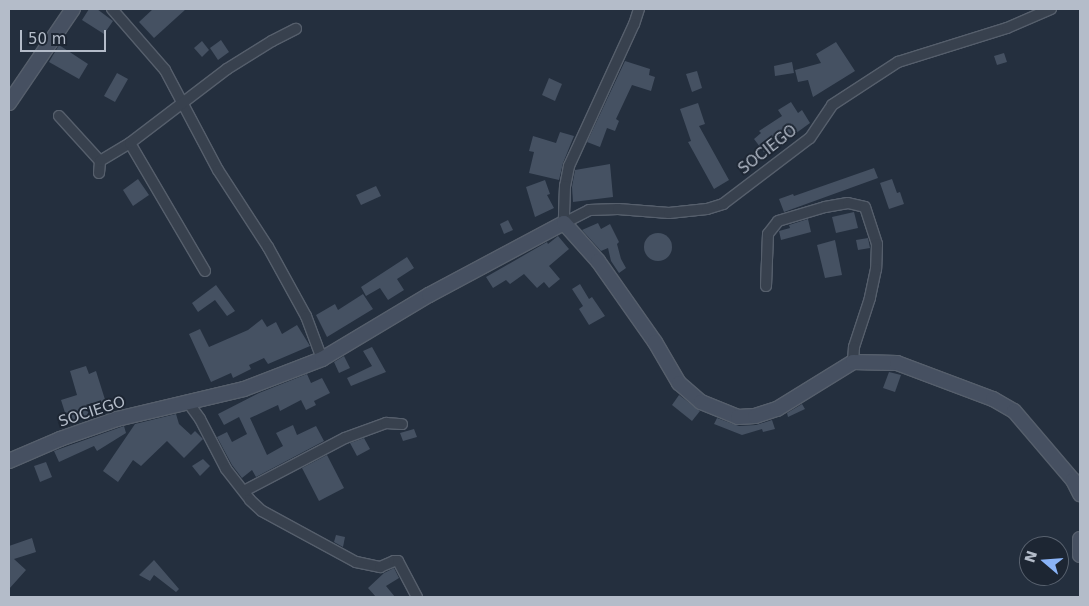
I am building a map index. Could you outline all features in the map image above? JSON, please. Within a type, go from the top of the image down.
[{"type":"main road","points":[[9,103],[73,9]]},
{"type":"main road","points":[[564,223],[598,261],[655,342],[678,383],[701,402],[720,412],[738,417],[756,416],[776,409],[853,362],[897,363],[994,399],[1014,411],[1073,480],[1080,494]]},
{"type":"main road","name":"SOCIEGO","points":[[9,461],[60,439],[117,419],[244,389],[322,359],[429,295],[564,223]]},
{"type":"main road","points":[[1080,539],[1080,554]]},
{"type":"street","points":[[112,9],[165,70],[218,170],[268,247],[306,316],[322,359]]},
{"type":"street","points":[[564,223],[565,186],[569,166],[634,24],[639,9]]},
{"type":"street","name":"SOCIEGO","points":[[564,223],[589,210],[618,209],[669,213],[707,209],[723,204],[810,138],[832,105],[898,62],[1008,28],[1051,9]]},
{"type":"street","points":[[100,161],[130,143],[182,102],[250,54],[296,29]]},
{"type":"street","points":[[59,116],[100,161],[99,173]]},
{"type":"street","points":[[130,143],[205,270]]},
{"type":"street","points":[[766,286],[768,234],[778,221],[817,209],[848,203],[866,207],[877,244],[876,269],[870,298],[854,347],[853,362]]},
{"type":"street","points":[[188,401],[226,469],[262,511],[356,562],[380,566],[398,561],[416,597]]},
{"type":"street","points":[[244,492],[345,438],[386,422],[402,424]]},
{"type":"building","points":[[89,9],[97,9],[113,21],[104,34],[82,20]]},
{"type":"building","points":[[153,9],[186,9],[154,38],[139,22]]},
{"type":"building","points":[[221,40],[229,52],[218,60],[210,48]]},
{"type":"building","points":[[202,41],[209,50],[202,57],[194,48]]},
{"type":"building","points":[[836,42],[855,71],[813,97],[808,80],[798,82],[795,70],[821,63],[816,54]]},
{"type":"building","points":[[59,45],[88,64],[79,79],[49,62]]},
{"type":"building","points":[[1004,53],[1007,62],[997,65],[994,56]]},
{"type":"building","points":[[625,61],[650,69],[649,75],[655,77],[651,91],[632,85],[616,119],[619,121],[615,131],[607,128],[600,147],[587,142]]},
{"type":"building","points":[[792,62],[794,73],[775,76],[774,66]]},
{"type":"building","points":[[697,71],[702,88],[692,92],[686,74]]},
{"type":"building","points":[[117,73],[128,79],[115,102],[104,96]]},
{"type":"building","points":[[549,78],[562,84],[555,101],[542,95]]},
{"type":"building","points":[[791,102],[798,113],[802,110],[810,123],[766,155],[754,139],[761,133],[759,131],[782,116],[778,110]]},
{"type":"building","points":[[698,103],[705,124],[699,126],[729,180],[714,189],[688,142],[691,141],[680,109]]},
{"type":"building","points":[[560,132],[574,136],[563,163],[559,180],[529,173],[534,152],[529,151],[533,136],[556,143]]},
{"type":"building","points":[[610,164],[613,197],[573,202],[572,187],[575,170]]},
{"type":"building","points":[[874,168],[878,178],[784,212],[779,199],[793,194],[794,196]]},
{"type":"building","points":[[138,179],[149,195],[133,206],[123,190]]},
{"type":"building","points":[[892,179],[897,193],[900,192],[904,204],[889,209],[880,183]]},
{"type":"building","points":[[545,180],[550,194],[547,195],[554,208],[535,217],[526,187]]},
{"type":"building","points":[[376,186],[381,196],[361,205],[356,195]]},
{"type":"building","points":[[854,212],[858,228],[836,233],[832,217]]},
{"type":"building","points":[[808,219],[811,232],[781,240],[779,231],[790,228],[789,225]]},
{"type":"building","points":[[508,220],[513,230],[504,234],[500,224]]},
{"type":"building","points":[[598,223],[601,229],[610,224],[619,242],[617,244],[621,259],[626,268],[619,273],[611,261],[608,248],[601,251],[582,230]]},
{"type":"building","points":[[658,233],[668,237],[672,247],[668,257],[658,261],[648,257],[644,247],[648,237]]},
{"type":"building","points":[[558,236],[569,249],[549,266],[560,279],[549,288],[544,282],[537,288],[524,274],[510,284],[506,280],[493,288],[486,277],[547,242],[548,244]]},
{"type":"building","points":[[868,238],[870,248],[858,250],[856,240]]},
{"type":"building","points":[[835,240],[842,275],[825,278],[817,245]]},
{"type":"building","points":[[407,257],[414,268],[397,279],[404,290],[388,300],[380,288],[366,296],[361,287]]},
{"type":"building","points":[[580,284],[589,299],[592,297],[605,316],[589,325],[579,309],[583,306],[572,289]]},
{"type":"building","points":[[216,285],[235,311],[227,316],[215,300],[198,312],[192,303]]},
{"type":"building","points":[[363,294],[373,309],[327,337],[316,315],[335,304],[338,310]]},
{"type":"building","points":[[262,319],[267,327],[276,322],[282,334],[297,325],[310,346],[268,364],[264,358],[249,365],[251,369],[233,378],[231,373],[211,382],[189,334],[200,329],[209,347],[248,330]]},
{"type":"building","points":[[372,347],[386,372],[351,386],[347,378],[372,366],[363,351]]},
{"type":"building","points":[[344,356],[350,368],[339,373],[334,362]]},
{"type":"building","points":[[86,366],[89,374],[96,371],[108,409],[68,422],[61,400],[77,395],[70,371]]},
{"type":"building","points":[[889,372],[901,375],[895,392],[883,388]]},
{"type":"building","points":[[307,374],[311,383],[322,378],[330,393],[314,401],[316,405],[306,410],[301,400],[280,411],[278,405],[250,418],[267,455],[283,446],[276,433],[293,425],[297,435],[316,426],[324,441],[256,477],[252,470],[242,478],[232,465],[217,437],[227,432],[232,442],[247,434],[239,417],[224,425],[218,414],[259,393]]},
{"type":"building","points":[[679,395],[700,411],[692,421],[672,405]]},
{"type":"building","points":[[802,404],[805,409],[788,417],[787,413]]},
{"type":"building","points":[[176,414],[179,424],[191,435],[195,431],[203,439],[184,458],[167,441],[141,466],[133,460],[118,482],[103,471],[135,424]]},
{"type":"building","points":[[717,418],[739,426],[756,425],[772,420],[775,429],[763,432],[762,429],[742,435],[714,424]]},
{"type":"building","points":[[124,426],[126,433],[97,451],[94,446],[59,462],[54,451]]},
{"type":"building","points":[[414,429],[417,437],[403,441],[400,433]]},
{"type":"building","points":[[364,438],[370,449],[357,456],[350,443]]},
{"type":"building","points":[[327,455],[344,488],[319,501],[302,468]]},
{"type":"building","points":[[203,459],[210,466],[200,476],[192,466]]},
{"type":"building","points":[[46,462],[52,477],[40,482],[34,466]]},
{"type":"building","points":[[336,535],[345,537],[343,547],[334,542]]},
{"type":"building","points":[[32,538],[36,552],[14,559],[26,570],[9,589],[9,546]]},
{"type":"building","points":[[154,560],[179,589],[176,592],[154,575],[150,581],[139,575]]},
{"type":"building","points":[[394,568],[399,578],[386,586],[395,597],[376,597],[368,588],[384,573]]}]
